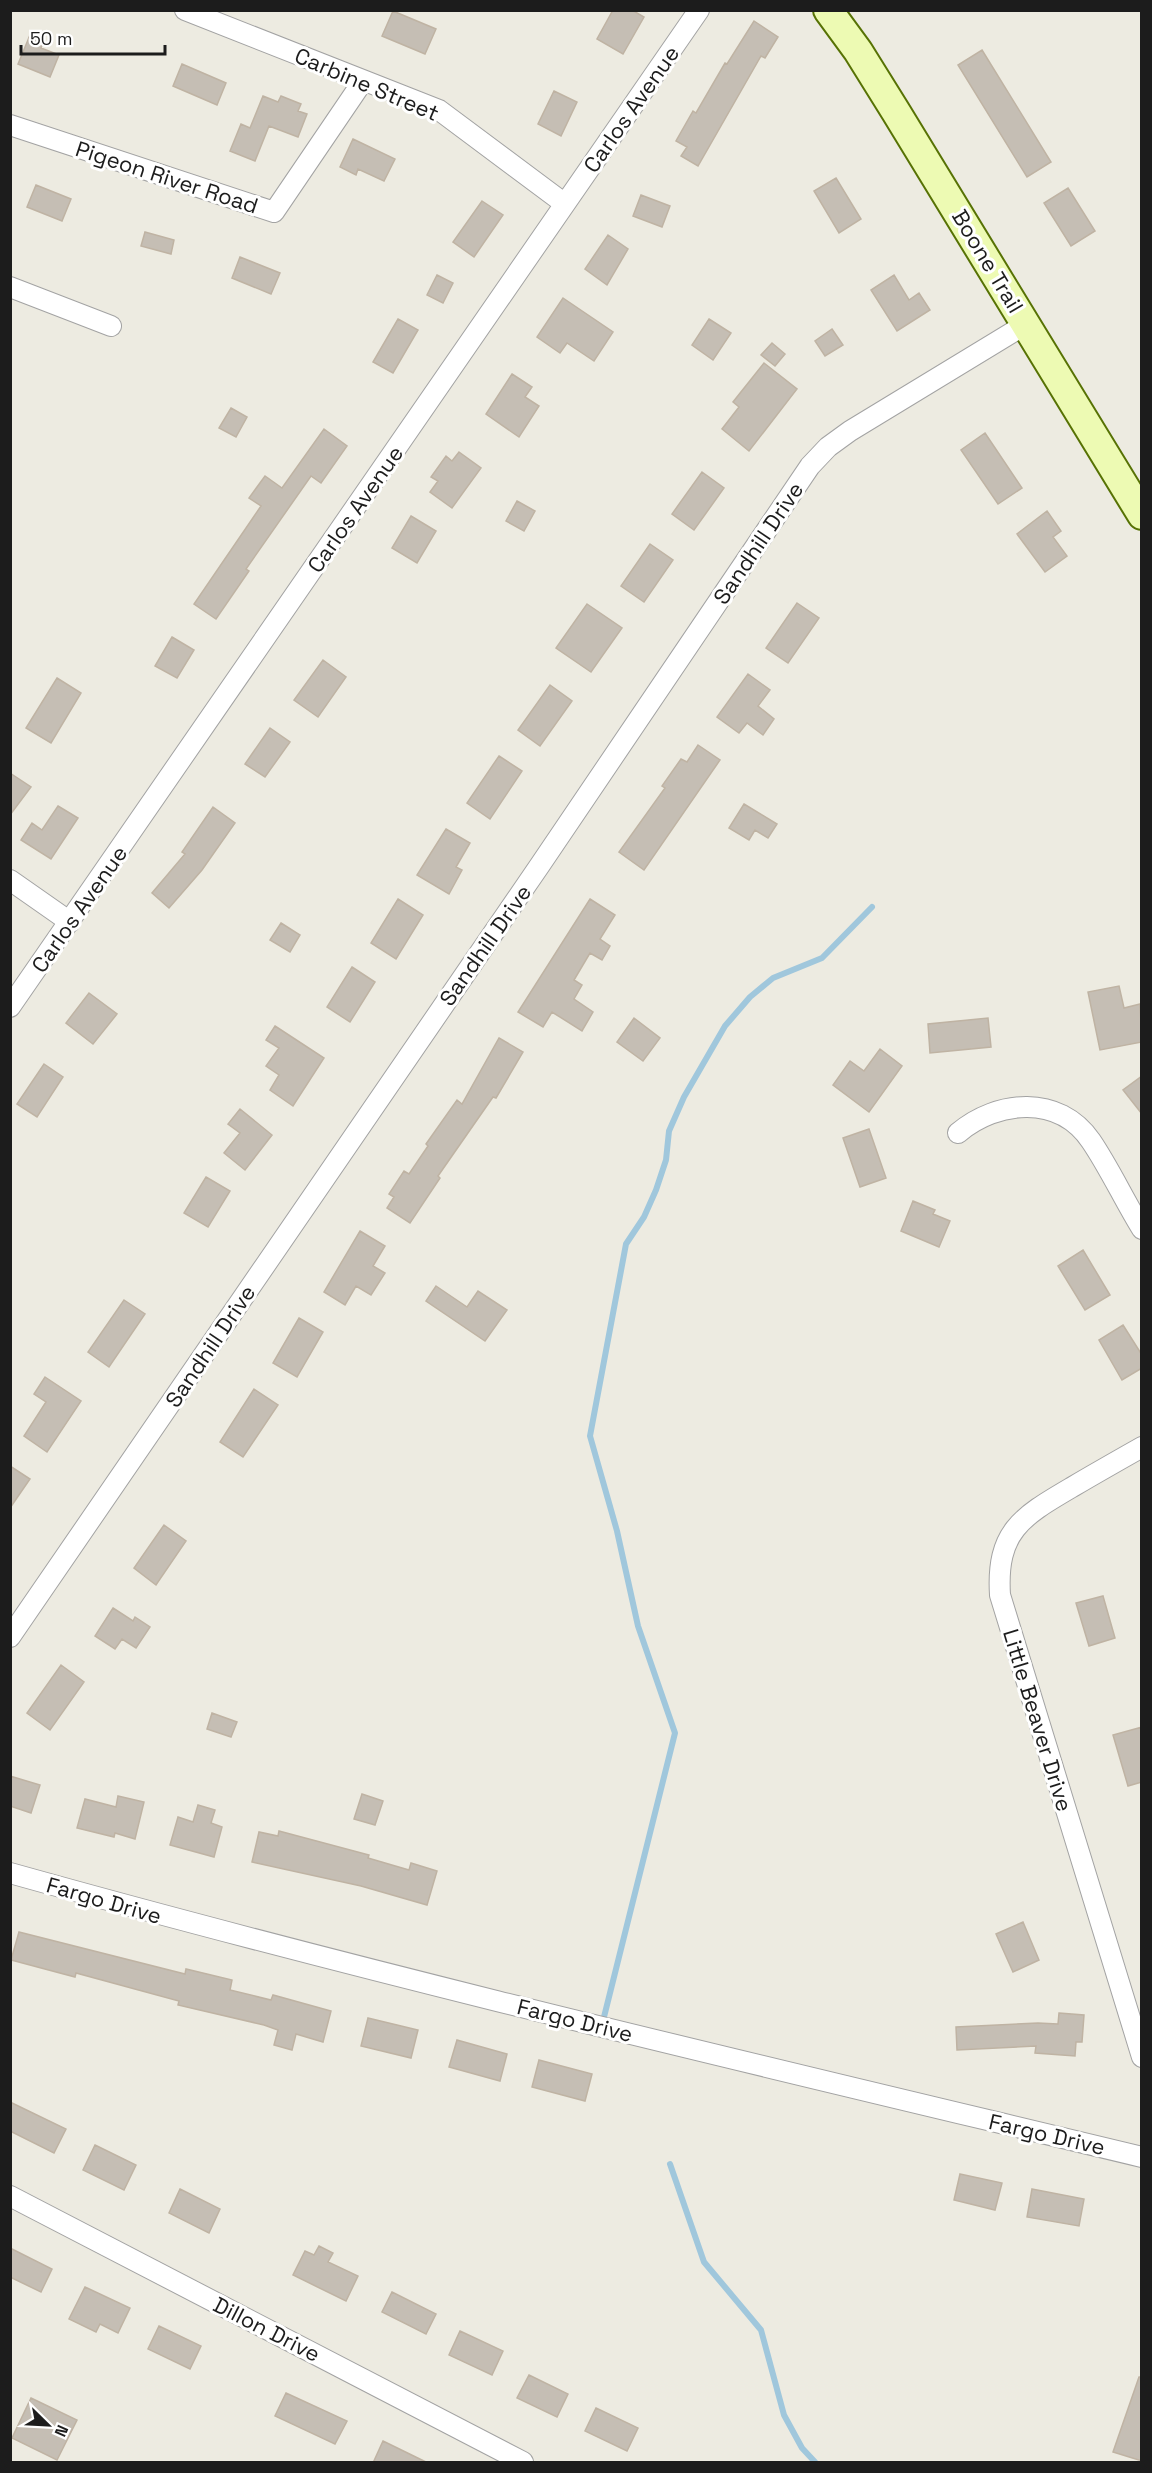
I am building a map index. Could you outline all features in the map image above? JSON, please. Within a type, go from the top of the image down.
[{"type":"street","name":"Carbine Street","points":[[185,10],[439,110],[565,204]]},
{"type":"street","name":"Carlos Avenue","points":[[10,1007],[699,10]]},
{"type":"street","name":"Boone Trail","points":[[828,10],[858,51],[896,111],[1142,516]]},
{"type":"street","name":"Pigeon River Road","points":[[10,125],[274,212],[363,81]]},
{"type":"street","points":[[10,287],[111,326]]},
{"type":"street","name":"Sandhill Drive","points":[[10,1637],[534,874],[810,466],[828,447],[849,431],[1026,324]]},
{"type":"street","points":[[10,880],[70,922]]},
{"type":"street","points":[[958,1133],[986,1114],[1006,1108],[1029,1106],[1066,1117],[1091,1141],[1142,1229]]},
{"type":"street","name":"Little Beaver Drive","points":[[1142,1447],[1034,1509],[1018,1524],[1007,1542],[999,1572],[1000,1595],[1142,2057]]},
{"type":"street","name":"Fargo Drive","points":[[10,1873],[221,1932],[777,2070],[1142,2157]]},
{"type":"street","name":"Dillon Drive","points":[[10,2196],[523,2463]]},
{"type":"building","points":[[613,10],[632,10],[644,17],[623,54],[597,39]]},
{"type":"building","points":[[393,11],[436,29],[425,54],[382,36]]},
{"type":"building","points":[[754,21],[778,37],[765,58],[761,56],[698,166],[681,156],[687,147],[676,141],[693,111],[696,113],[725,63],[727,64]]},
{"type":"building","points":[[30,35],[43,41],[41,48],[59,55],[50,77],[18,64]]},
{"type":"building","points":[[982,50],[1051,162],[1027,177],[958,65]]},
{"type":"building","points":[[182,64],[226,83],[217,105],[173,86]]},
{"type":"building","points":[[554,91],[577,102],[561,136],[538,124]]},
{"type":"building","points":[[263,96],[278,102],[281,96],[301,104],[298,111],[307,114],[298,137],[269,126],[255,161],[230,151],[241,124],[250,128]]},
{"type":"building","points":[[353,139],[395,159],[384,181],[358,169],[356,175],[340,167]]},
{"type":"building","points":[[836,178],[861,219],[839,233],[814,191]]},
{"type":"building","points":[[36,185],[71,199],[62,221],[27,207]]},
{"type":"building","points":[[1068,188],[1095,231],[1071,246],[1044,203]]},
{"type":"building","points":[[641,195],[670,206],[662,227],[633,216]]},
{"type":"building","points":[[482,201],[503,215],[474,257],[453,242]]},
{"type":"building","points":[[145,232],[174,240],[171,254],[141,246]]},
{"type":"building","points":[[608,235],[628,249],[607,285],[585,269]]},
{"type":"building","points":[[240,257],[280,273],[271,294],[232,278]]},
{"type":"building","points":[[437,275],[453,283],[443,303],[427,295]]},
{"type":"building","points":[[894,275],[909,300],[919,293],[930,310],[897,331],[871,290]]},
{"type":"building","points":[[563,298],[613,332],[594,361],[567,343],[560,353],[537,337]]},
{"type":"building","points":[[398,319],[418,330],[393,373],[373,362]]},
{"type":"building","points":[[709,319],[731,333],[713,360],[692,345]]},
{"type":"building","points":[[832,329],[843,345],[825,356],[815,341]]},
{"type":"building","points":[[772,343],[785,354],[775,366],[761,355]]},
{"type":"building","points":[[764,363],[797,389],[749,451],[722,429],[739,407],[733,402]]},
{"type":"building","points":[[512,374],[532,387],[525,397],[539,406],[519,437],[486,414]]},
{"type":"building","points":[[231,408],[247,417],[236,437],[219,428]]},
{"type":"building","points":[[324,429],[347,446],[321,483],[311,476],[246,569],[249,571],[216,619],[194,604],[261,506],[249,498],[265,476],[282,488]]},
{"type":"building","points":[[985,433],[1022,488],[998,504],[961,450]]},
{"type":"building","points":[[459,452],[481,468],[452,508],[430,492],[438,481],[431,477],[446,456],[452,461]]},
{"type":"building","points":[[702,472],[724,488],[694,530],[672,514]]},
{"type":"building","points":[[517,501],[535,511],[524,531],[506,521]]},
{"type":"building","points":[[1047,511],[1061,531],[1053,537],[1067,556],[1045,572],[1017,534]]},
{"type":"building","points":[[411,516],[436,531],[417,563],[392,548]]},
{"type":"building","points":[[650,544],[673,560],[644,602],[621,586]]},
{"type":"building","points":[[797,603],[819,618],[788,663],[766,648]]},
{"type":"building","points":[[587,604],[622,628],[591,672],[556,648]]},
{"type":"building","points":[[172,637],[194,650],[177,678],[155,666]]},
{"type":"building","points":[[323,660],[346,677],[318,717],[294,700]]},
{"type":"building","points":[[748,674],[770,690],[758,706],[774,719],[763,735],[747,723],[739,733],[717,717]]},
{"type":"building","points":[[57,678],[81,693],[51,743],[26,728]]},
{"type":"building","points":[[550,685],[572,701],[540,746],[518,730]]},
{"type":"building","points":[[270,728],[290,742],[265,777],[245,764]]},
{"type":"building","points":[[698,745],[720,760],[644,870],[619,852],[665,788],[662,786],[681,759],[687,762]]},
{"type":"building","points":[[499,756],[522,771],[490,819],[467,803]]},
{"type":"building","points":[[10,773],[31,787],[10,815]]},
{"type":"building","points":[[744,804],[777,824],[768,838],[755,830],[749,840],[729,828]]},
{"type":"building","points":[[58,806],[78,818],[51,859],[21,840],[32,823],[42,830]]},
{"type":"building","points":[[213,807],[235,823],[202,870],[169,908],[152,893],[185,854],[182,852]]},
{"type":"building","points":[[446,829],[470,843],[456,867],[462,870],[449,894],[417,875]]},
{"type":"building","points":[[398,899],[423,915],[396,959],[371,943]]},
{"type":"building","points":[[590,899],[615,915],[600,939],[610,946],[602,960],[590,953],[574,980],[582,985],[574,999],[593,1012],[582,1031],[552,1012],[543,1027],[518,1012]]},
{"type":"building","points":[[281,923],[300,935],[290,952],[270,940]]},
{"type":"building","points":[[352,967],[375,982],[350,1022],[327,1007]]},
{"type":"building","points":[[1119,986],[1124,1008],[1140,1004],[1142,1042],[1100,1050],[1088,992]]},
{"type":"building","points":[[89,993],[117,1014],[93,1044],[66,1023]]},
{"type":"building","points":[[634,1018],[660,1038],[643,1061],[617,1042]]},
{"type":"building","points":[[988,1018],[991,1047],[930,1053],[928,1024]]},
{"type":"building","points":[[275,1026],[324,1058],[293,1106],[270,1090],[279,1075],[266,1066],[279,1048],[266,1040]]},
{"type":"building","points":[[499,1038],[523,1052],[496,1098],[493,1097],[438,1176],[440,1178],[410,1223],[387,1208],[394,1197],[389,1194],[404,1171],[409,1174],[428,1146],[426,1144],[457,1100],[462,1104]]},
{"type":"building","points":[[880,1049],[902,1066],[869,1112],[833,1085],[850,1061],[864,1071]]},
{"type":"building","points":[[44,1064],[63,1077],[37,1117],[17,1104]]},
{"type":"building","points":[[1142,1076],[1142,1114],[1123,1090]]},
{"type":"building","points":[[240,1109],[272,1135],[245,1170],[224,1153],[240,1133],[228,1124]]},
{"type":"building","points":[[869,1129],[886,1178],[860,1187],[843,1138]]},
{"type":"building","points":[[206,1177],[230,1191],[208,1227],[184,1213]]},
{"type":"building","points":[[913,1201],[935,1210],[933,1214],[950,1221],[939,1247],[901,1231]]},
{"type":"building","points":[[360,1231],[385,1246],[373,1266],[385,1273],[371,1295],[356,1286],[345,1305],[324,1292]]},
{"type":"building","points":[[1083,1250],[1110,1295],[1085,1310],[1058,1266]]},
{"type":"building","points":[[436,1286],[467,1307],[478,1291],[507,1310],[485,1341],[426,1301]]},
{"type":"building","points":[[124,1300],[145,1314],[109,1367],[88,1352]]},
{"type":"building","points":[[299,1318],[323,1332],[297,1377],[273,1363]]},
{"type":"building","points":[[1123,1325],[1142,1355],[1142,1368],[1122,1380],[1099,1340]]},
{"type":"building","points":[[45,1377],[81,1401],[47,1452],[24,1436],[46,1402],[34,1394]]},
{"type":"building","points":[[254,1389],[278,1405],[243,1457],[220,1442]]},
{"type":"building","points":[[10,1466],[30,1479],[10,1508]]},
{"type":"building","points":[[164,1525],[186,1541],[156,1585],[134,1568]]},
{"type":"building","points":[[1103,1596],[1115,1638],[1089,1646],[1076,1603]]},
{"type":"building","points":[[113,1608],[133,1621],[135,1617],[150,1627],[136,1648],[122,1639],[115,1649],[95,1636]]},
{"type":"building","points":[[61,1665],[84,1682],[50,1730],[27,1713]]},
{"type":"building","points":[[212,1713],[237,1722],[231,1737],[207,1729]]},
{"type":"building","points":[[1142,1727],[1142,1782],[1128,1786],[1113,1735]]},
{"type":"building","points":[[10,1776],[40,1785],[31,1813],[10,1806]]},
{"type":"building","points":[[362,1794],[383,1801],[375,1825],[354,1819]]},
{"type":"building","points":[[118,1796],[144,1802],[135,1839],[115,1833],[114,1837],[77,1828],[85,1799],[116,1807]]},
{"type":"building","points":[[198,1805],[215,1810],[211,1823],[222,1827],[214,1857],[170,1845],[178,1817],[193,1822]]},
{"type":"building","points":[[279,1831],[369,1855],[368,1858],[409,1870],[411,1863],[437,1871],[427,1905],[361,1886],[252,1862],[259,1832],[278,1836]]},
{"type":"building","points":[[1023,1922],[1039,1960],[1013,1972],[996,1934]]},
{"type":"building","points":[[19,1932],[185,1974],[186,1969],[232,1980],[230,1990],[271,2000],[273,1995],[331,2011],[323,2042],[296,2034],[292,2050],[274,2045],[278,2030],[264,2025],[178,2005],[179,2001],[76,1973],[75,1977],[11,1960]]},
{"type":"building","points":[[1059,2013],[1084,2015],[1082,2042],[1076,2042],[1075,2056],[1035,2053],[1036,2046],[957,2050],[956,2027],[1058,2024]]},
{"type":"building","points":[[368,2018],[418,2030],[411,2058],[361,2046]]},
{"type":"building","points":[[457,2040],[507,2054],[500,2081],[449,2067]]},
{"type":"building","points":[[539,2060],[592,2074],[585,2101],[532,2087]]},
{"type":"building","points":[[10,2102],[66,2129],[54,2153],[10,2131]]},
{"type":"building","points":[[95,2145],[136,2165],[124,2190],[83,2170]]},
{"type":"building","points":[[960,2174],[1002,2183],[995,2210],[954,2200]]},
{"type":"building","points":[[180,2189],[220,2209],[209,2233],[169,2213]]},
{"type":"building","points":[[1032,2189],[1084,2199],[1079,2226],[1027,2217]]},
{"type":"building","points":[[319,2246],[333,2253],[328,2262],[358,2276],[346,2301],[293,2275],[305,2251],[314,2255]]},
{"type":"building","points":[[10,2248],[52,2269],[41,2292],[10,2277]]},
{"type":"building","points":[[85,2287],[130,2308],[118,2333],[100,2324],[96,2332],[69,2319]]},
{"type":"building","points":[[392,2292],[436,2314],[426,2334],[382,2312]]},
{"type":"building","points":[[159,2326],[201,2346],[190,2369],[148,2349]]},
{"type":"building","points":[[460,2331],[503,2351],[492,2375],[449,2355]]},
{"type":"building","points":[[529,2375],[568,2394],[557,2417],[517,2398]]},
{"type":"building","points":[[1139,2377],[1142,2377],[1142,2461],[1113,2452]]},
{"type":"building","points":[[286,2393],[347,2421],[335,2444],[275,2416]]},
{"type":"building","points":[[31,2398],[77,2420],[57,2460],[12,2438]]},
{"type":"building","points":[[596,2408],[638,2428],[627,2451],[585,2431]]},
{"type":"building","points":[[383,2441],[428,2463],[373,2463]]},
{"type":"waterway","points":[[604,2017],[675,1733],[638,1626],[617,1531],[590,1436],[626,1244],[644,1217],[656,1190],[666,1160],[669,1131],[684,1097],[725,1026],[750,997],[773,978],[822,958],[872,907]]},
{"type":"waterway","points":[[670,2164],[704,2262],[761,2330],[784,2415],[802,2448],[815,2462]]}]
